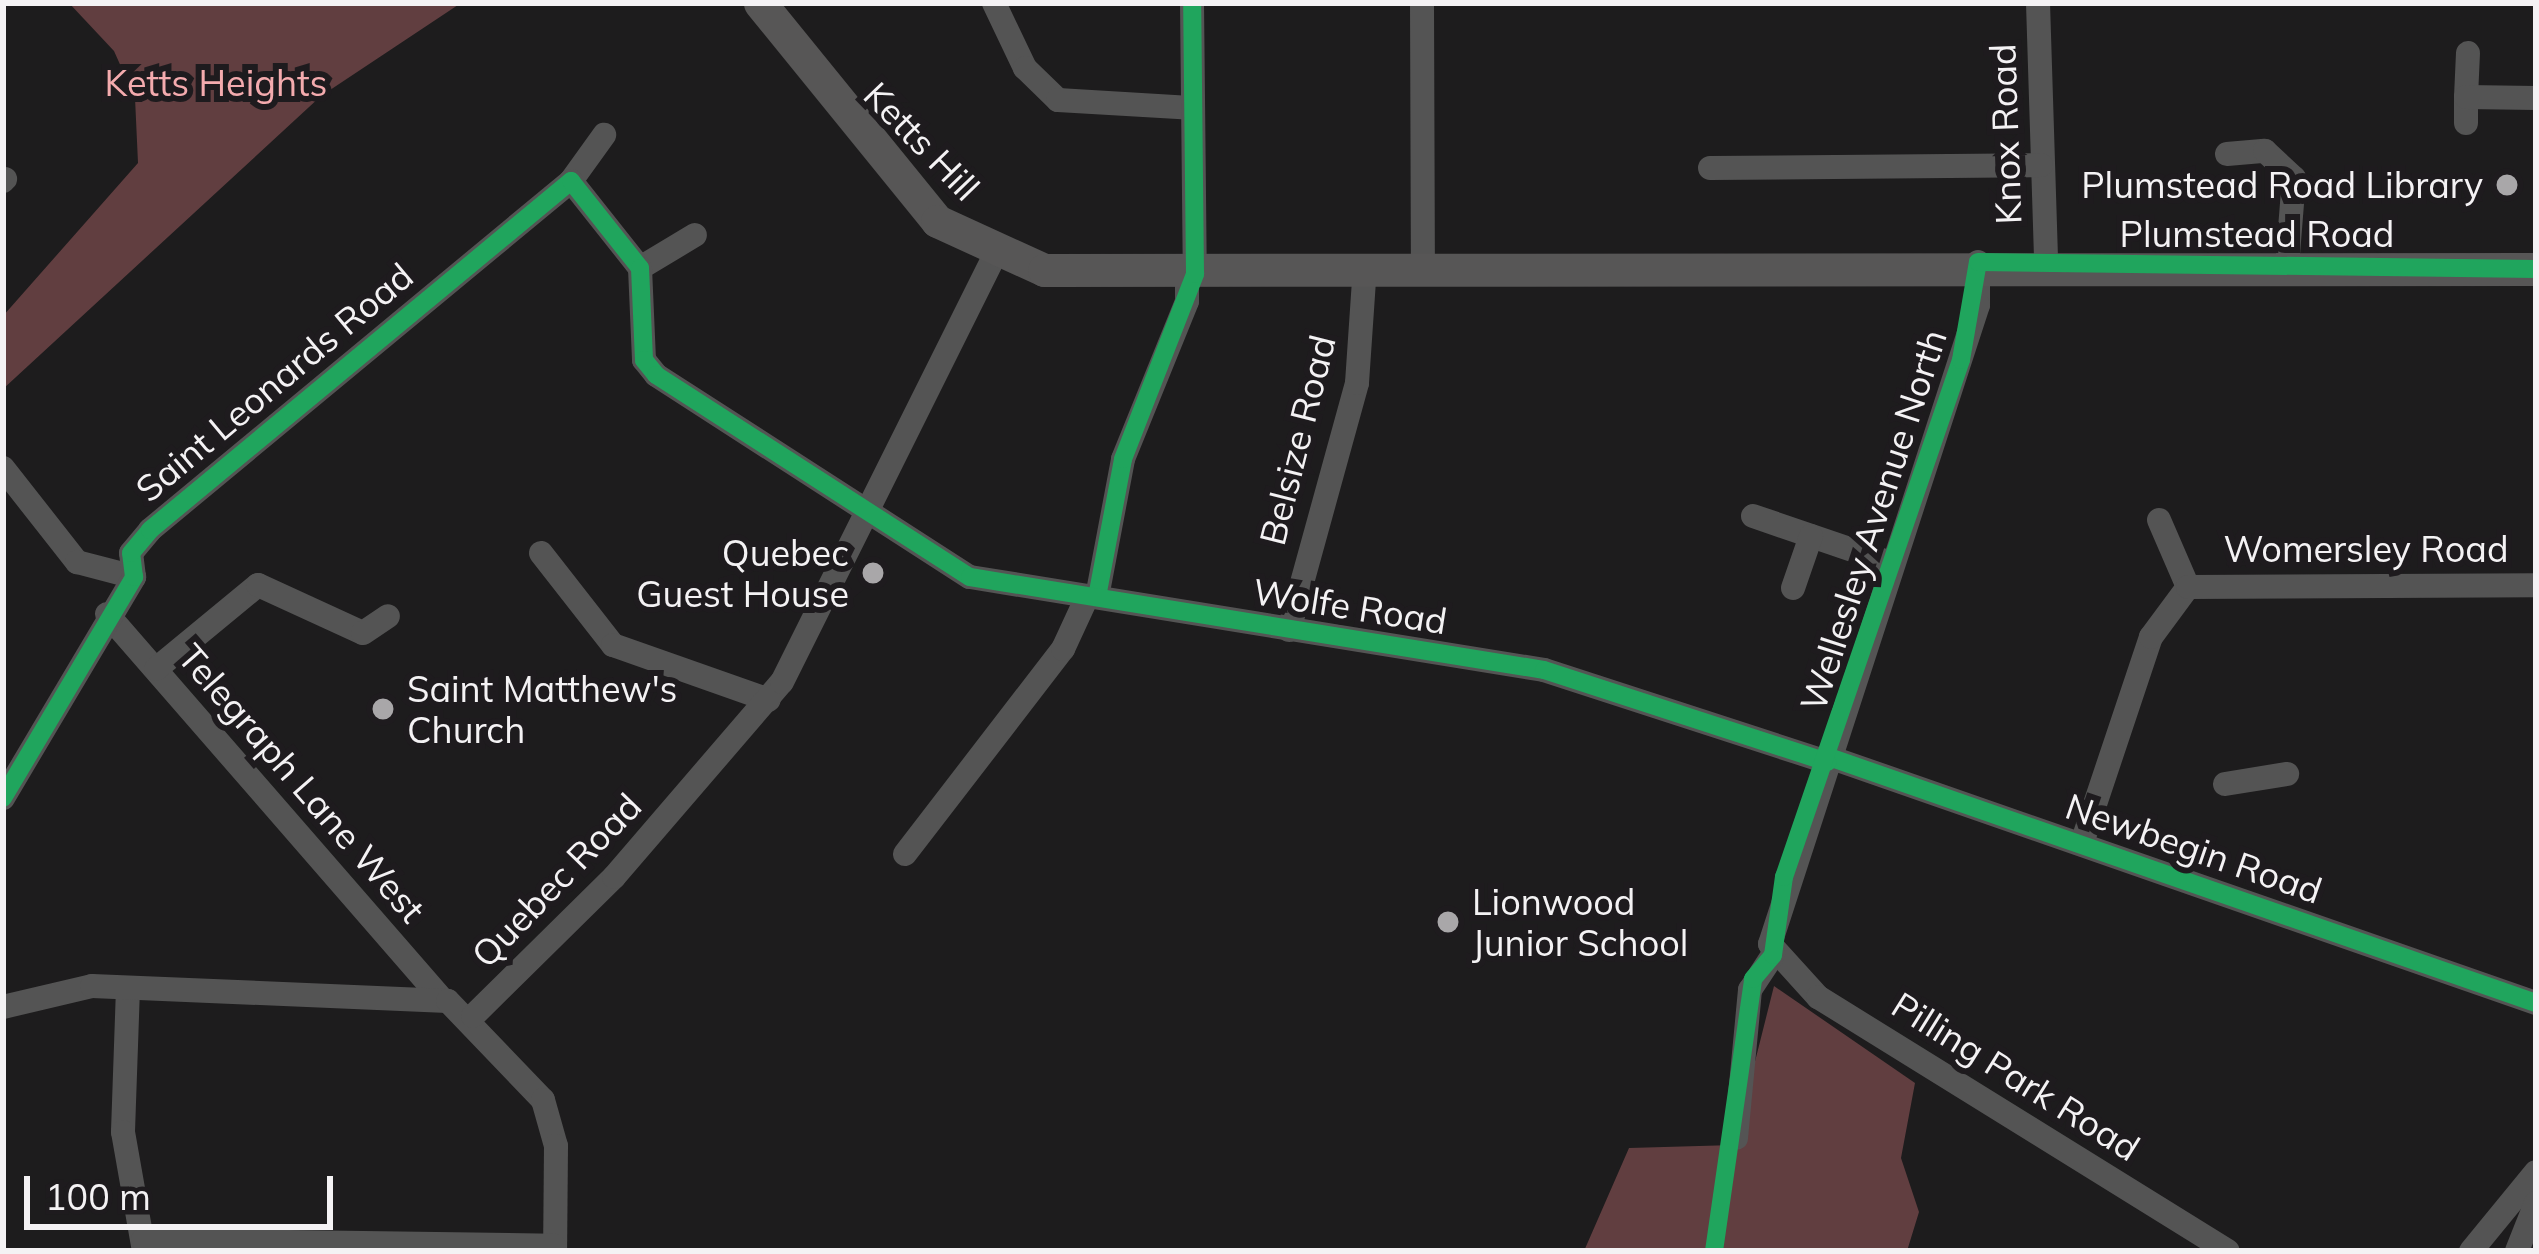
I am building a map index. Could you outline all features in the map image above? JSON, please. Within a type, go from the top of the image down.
[{"type":"main road","name":"Ketts Hill","points":[[760,3],[909,193],[994,256],[1061,272],[1200,274]]},
{"type":"main road","name":"Plumstead Road","points":[[1200,274],[1365,266],[1978,262],[2536,269]]},
{"type":"street","points":[[994,3],[1025,68],[1058,100],[1192,109]]},
{"type":"street","points":[[905,854],[1063,649],[1092,597],[1123,459],[1200,274],[1192,3]]},
{"type":"street","points":[[1422,3],[1423,266]]},
{"type":"street","name":"Knox Road","points":[[2038,3],[2046,264]]},
{"type":"street","points":[[2468,53],[2466,110],[2536,98]]},
{"type":"street","name":"Saint Leonards Road","points":[[3,798],[106,614],[134,577],[131,553],[150,530],[573,172],[604,135]]},
{"type":"street","points":[[2240,145],[2278,158],[2294,178],[2287,266]]},
{"type":"street","points":[[1727,160],[1869,156],[2041,165]]},
{"type":"street","points":[[573,172],[640,268],[644,360],[656,374],[869,515]]},
{"type":"street","points":[[640,268],[694,236]]},
{"type":"street","name":"Quebec Road","points":[[3,1007],[67,988],[128,988],[441,998],[473,1016],[769,700],[869,515],[994,256]]},
{"type":"street","name":"Wellesley Avenue North","points":[[1736,1138],[1750,990],[1773,955],[1774,908],[1978,305],[1978,262]]},
{"type":"street","name":"Belsize Road","points":[[1289,630],[1357,383],[1365,266]]},
{"type":"street","points":[[3,468],[77,562],[134,577]]},
{"type":"street","name":"Wolfe Road","points":[[869,515],[970,577],[1562,675],[1828,759]]},
{"type":"street","name":"Wellesley Avenue North","points":[[1753,517],[1890,563]]},
{"type":"street","points":[[2159,520],[2188,587]]},
{"type":"street","name":"Wellesley Avenue North","points":[[1793,589],[1811,536]]},
{"type":"street","points":[[541,554],[613,645],[769,700]]},
{"type":"street","points":[[155,669],[258,585],[363,633],[388,616]]},
{"type":"street","name":"Womersley Road","points":[[2082,843],[2151,637],[2188,587],[2536,585]]},
{"type":"street","name":"Telegraph Lane West","points":[[106,614],[441,998]]},
{"type":"street","name":"Newbegin Road","points":[[1828,759],[2082,843],[2536,1004]]},
{"type":"street","points":[[2224,784],[2288,774]]},
{"type":"street","name":"Pilling Park Road","points":[[1773,955],[1818,997],[2228,1251]]},
{"type":"street","points":[[128,988],[123,1132],[143,1246],[555,1248],[556,1146],[543,1100],[473,1016]]},
{"type":"street","points":[[2471,1251],[2536,1172]]},
{"type":"street","points":[[2517,1251],[2536,1203]]},
{"type":"green space","name":"Ketts Heights","points":[[69,3],[461,3],[321,96],[3,389],[3,316],[138,163],[135,98],[114,51]]},
{"type":"green space","points":[[1774,986],[1915,1083],[1901,1158],[1919,1212],[1907,1251],[1584,1251],[1629,1148],[1734,1145]]},
{"type":"cycle path","points":[[1097,597],[1123,459],[1195,274],[1192,3]]},
{"type":"cycle path","points":[[3,798],[134,577],[131,553],[150,530],[571,181],[640,268],[644,360],[656,375],[970,577],[1544,670],[1827,762]]},
{"type":"cycle path","points":[[1714,1251],[1753,979],[1773,955],[1784,877],[1961,360],[1978,262],[2536,269]]},
{"type":"cycle path","points":[[1829,757],[2536,1003]]},
{"type":"place","name":"Plumstead Road Library","points":[[2507,185]]},
{"type":"place","name":"Quebec Guest House","points":[[873,573]]},
{"type":"place","name":"Saint Matthew's Church","points":[[383,709]]},
{"type":"place","name":"Lionwood Junior School","points":[[1448,922]]}]
